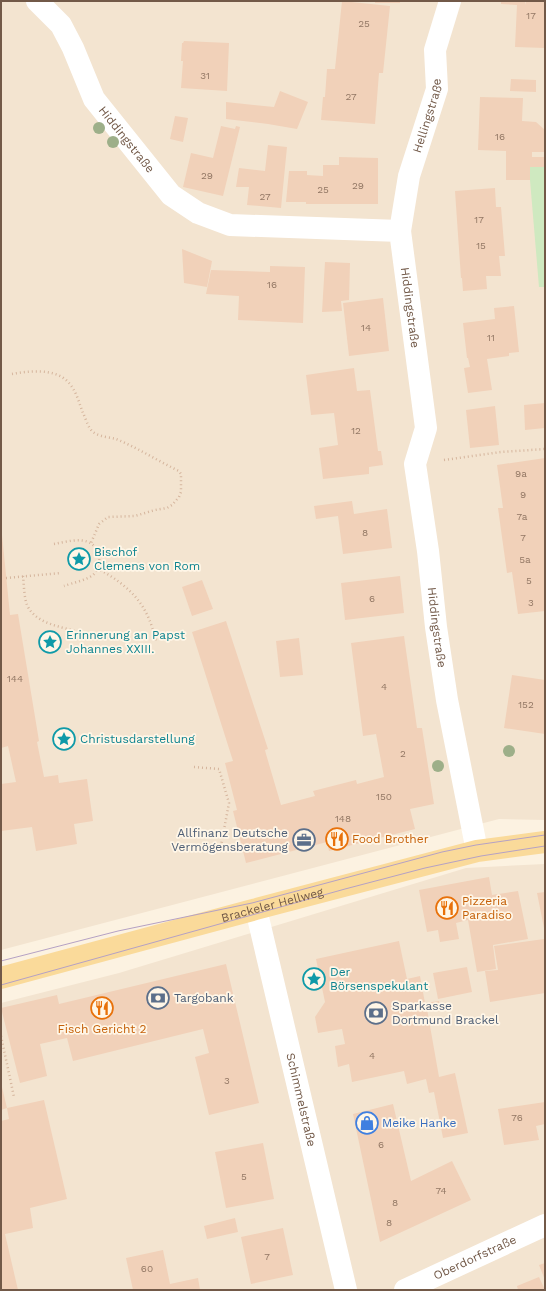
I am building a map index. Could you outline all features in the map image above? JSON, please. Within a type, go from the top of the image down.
[{"type":"main road","name":"Brackeler Hellweg","points":[[1,978],[477,851],[545,842]]},
{"type":"street","name":"Hiddingstraße","points":[[37,1],[61,25],[73,48],[94,99],[171,195],[198,213],[230,225],[400,231],[426,428],[415,464],[447,700],[477,851]]},
{"type":"street","name":"Hellingstraße","points":[[400,231],[409,176],[437,89],[435,50],[450,1]]},
{"type":"street","name":"Schimmelstraße","points":[[256,909],[346,1290]]},
{"type":"street","name":"Oberdorfstraße","points":[[405,1290],[545,1225]]},
{"type":"path","points":[[12,374],[43,372],[59,376],[67,381],[73,389],[88,426],[93,432],[121,441],[179,471],[181,474],[181,492],[179,497],[172,505],[167,508],[135,516],[108,517],[99,524],[90,543]]},
{"type":"path","points":[[415,464],[501,452],[545,449]]},
{"type":"path","points":[[54,544],[83,540],[96,548],[99,558],[100,564],[94,574],[64,586]]},
{"type":"path","points":[[97,568],[110,575],[134,594],[141,602],[147,612],[156,642]]},
{"type":"path","points":[[6,578],[61,574]]},
{"type":"path","points":[[23,576],[26,604],[32,614],[47,623],[75,631]]},
{"type":"path","points":[[194,767],[219,769],[229,803],[220,852]]},
{"type":"path","points":[[1,1036],[14,1097]]},
{"type":"shaded area","points":[[1,1],[545,1],[545,820],[499,819],[1,950]]},
{"type":"shaded area","points":[[545,864],[545,1290],[1,1290],[1,1003],[119,973],[466,868]]},
{"type":"green space","points":[[530,167],[545,167],[545,287],[539,287]]},
{"type":"building","points":[[342,1],[390,6],[383,73],[379,73],[375,124],[321,120],[323,97],[325,97],[327,69],[335,69]]},
{"type":"building","points":[[375,1],[400,1],[400,3],[375,3]]},
{"type":"building","points":[[501,1],[525,1],[525,5],[526,1],[545,1],[545,48],[515,47],[517,5],[501,4]]},
{"type":"building","points":[[184,41],[229,43],[227,91],[181,88],[183,61],[181,61],[182,43]]},
{"type":"building","points":[[511,79],[536,80],[536,92],[510,91]]},
{"type":"building","points":[[280,91],[308,102],[297,129],[226,119],[226,102],[274,107]]},
{"type":"building","points":[[480,97],[523,98],[522,121],[536,122],[545,130],[544,152],[532,152],[532,157],[545,157],[545,167],[530,167],[530,180],[506,180],[506,151],[478,150]]},
{"type":"building","points":[[175,116],[188,118],[183,142],[170,139]]},
{"type":"building","points":[[221,126],[235,129],[236,126],[240,127],[223,196],[183,187],[191,153],[213,158]]},
{"type":"building","points":[[268,145],[287,147],[281,208],[247,205],[249,187],[236,187],[239,168],[265,171]]},
{"type":"building","points":[[339,157],[378,158],[378,204],[306,204],[306,202],[286,202],[289,171],[307,171],[307,175],[323,176],[323,165],[339,165]]},
{"type":"building","points":[[495,188],[496,207],[501,207],[505,256],[499,256],[501,276],[486,276],[487,289],[463,291],[455,191]]},
{"type":"building","points":[[182,249],[212,261],[207,287],[184,283]]},
{"type":"building","points":[[325,262],[350,263],[349,300],[341,301],[342,311],[322,312]]},
{"type":"building","points":[[270,266],[305,267],[303,323],[238,320],[239,296],[206,294],[211,270],[270,272]]},
{"type":"building","points":[[383,298],[389,351],[349,356],[343,303]]},
{"type":"building","points":[[514,306],[519,352],[509,353],[509,356],[487,359],[492,390],[468,393],[464,368],[470,367],[467,358],[463,323],[495,319],[494,308]]},
{"type":"building","points":[[354,368],[357,391],[370,390],[378,451],[381,451],[383,465],[369,467],[369,474],[323,479],[319,448],[338,445],[334,413],[311,415],[306,375]]},
{"type":"building","points":[[545,403],[545,428],[525,430],[524,405]]},
{"type":"building","points":[[495,406],[499,445],[470,448],[466,410]]},
{"type":"building","points":[[545,458],[545,611],[518,614],[512,572],[507,573],[498,508],[503,508],[497,465]]},
{"type":"building","points":[[352,501],[354,514],[387,509],[392,548],[343,554],[338,516],[316,519],[314,506]]},
{"type":"building","points":[[1,535],[10,615],[18,614],[39,741],[37,742],[44,777],[58,775],[59,783],[87,779],[93,821],[74,824],[77,844],[36,851],[32,827],[1,831],[1,784],[16,782],[8,746],[1,748]]},
{"type":"building","points":[[400,576],[404,613],[345,620],[341,583]]},
{"type":"building","points":[[202,580],[213,609],[192,616],[182,587]]},
{"type":"building","points":[[226,621],[268,749],[265,750],[281,805],[315,796],[313,791],[356,780],[357,784],[384,777],[376,734],[363,736],[351,643],[404,636],[417,728],[422,728],[434,804],[410,809],[415,829],[329,851],[327,842],[246,863],[233,811],[237,810],[225,763],[233,761],[192,632]]},
{"type":"building","points":[[299,638],[303,675],[280,677],[276,641]]},
{"type":"building","points":[[512,675],[545,680],[545,734],[504,728]]},
{"type":"building","points":[[489,877],[492,895],[518,891],[528,939],[493,945],[496,969],[477,972],[468,920],[456,923],[459,939],[440,942],[438,930],[427,932],[419,890]]},
{"type":"building","points":[[545,892],[545,928],[544,928],[537,893]]},
{"type":"building","points":[[544,939],[545,993],[490,1002],[485,971],[498,970],[494,946]]},
{"type":"building","points":[[399,941],[407,979],[420,976],[425,1003],[439,1001],[440,1007],[427,1009],[439,1077],[455,1073],[468,1133],[443,1138],[434,1092],[429,1093],[426,1079],[407,1084],[404,1071],[352,1082],[349,1064],[338,1067],[335,1046],[345,1044],[342,1029],[318,1033],[315,1017],[325,1002],[316,959]]},
{"type":"building","points":[[226,964],[259,1103],[209,1115],[195,1057],[209,1053],[203,1029],[73,1061],[67,1038],[40,1044],[47,1076],[20,1083],[1,1008],[57,995],[59,1004]]},
{"type":"building","points":[[467,967],[472,992],[438,999],[433,973]]},
{"type":"building","points":[[1,1083],[7,1108],[1,1110]]},
{"type":"building","points":[[44,1100],[67,1199],[30,1208],[33,1228],[5,1234],[18,1290],[1,1290],[1,1121],[9,1119],[7,1108]]},
{"type":"building","points":[[545,1102],[545,1124],[536,1126],[539,1140],[504,1145],[498,1109]]},
{"type":"building","points":[[393,1104],[411,1181],[452,1161],[471,1200],[380,1242],[353,1114]]},
{"type":"building","points":[[263,1143],[274,1199],[226,1208],[215,1152]]},
{"type":"building","points":[[235,1218],[238,1232],[207,1239],[204,1226]]},
{"type":"building","points":[[283,1228],[293,1275],[251,1284],[241,1237]]},
{"type":"building","points":[[163,1250],[170,1284],[198,1278],[200,1290],[133,1290],[126,1258]]},
{"type":"building","points":[[545,1263],[545,1280],[539,1265]]},
{"type":"building","points":[[539,1277],[545,1290],[518,1290],[517,1286]]},
{"type":"tram line","points":[[1,961],[118,931],[252,903],[442,852],[476,845],[545,835]]},
{"type":"tram line","points":[[1,985],[425,868],[481,856],[545,846]]},
{"type":"place","name":"Bischof Clemens von Rom","points":[[79,559]]},
{"type":"place","name":"Erinnerung an Papst Johannes XXIII.","points":[[50,642]]},
{"type":"place","name":"Christusdarstellung","points":[[64,739]]},
{"type":"place","name":"Food Brother","points":[[337,839]]},
{"type":"place","name":"Allfinanz Deutsche Vermögensberatung","points":[[304,840]]},
{"type":"place","name":"Pizzeria Paradiso","points":[[447,908]]},
{"type":"place","name":"Der Börsenspekulant","points":[[314,979]]},
{"type":"place","name":"Targobank","points":[[158,998]]},
{"type":"place","name":"Fisch Gericht 2","points":[[102,1008]]},
{"type":"place","name":"Sparkasse Dortmund Brackel","points":[[376,1013]]},
{"type":"place","name":"Meike Hanke","points":[[367,1123]]}]
